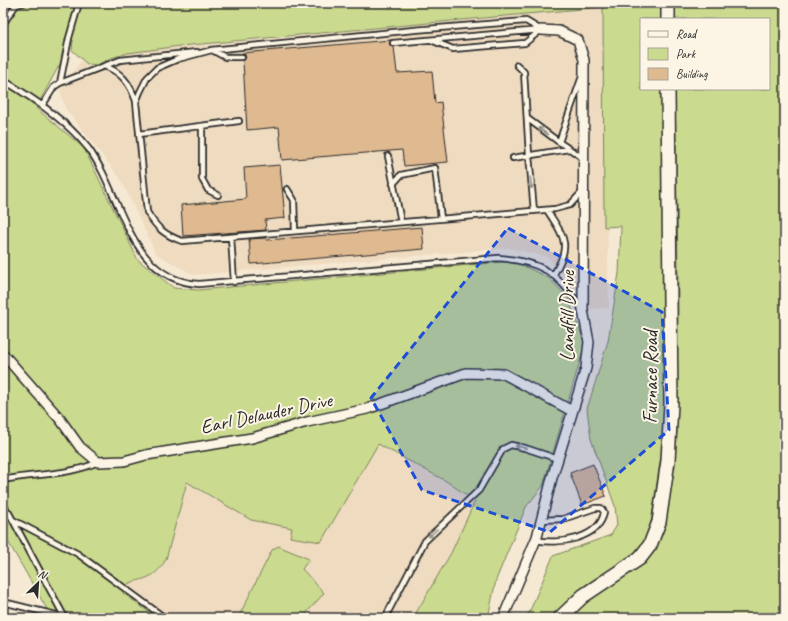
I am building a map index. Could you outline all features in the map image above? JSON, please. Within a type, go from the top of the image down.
[{"type":"main road","points":[[668,3],[668,18]]},
{"type":"main road","name":"Furnace Road","points":[[560,618],[583,596],[640,558],[650,545],[659,522],[668,461],[671,404],[668,90]]},
{"type":"street","name":"Landfill Drive","points":[[503,618],[536,540],[588,355],[587,328],[583,310],[585,159],[584,60],[578,40],[559,31],[542,30]]},
{"type":"street","points":[[3,354],[60,419],[80,447],[98,462]]},
{"type":"street","name":"Earl Delauder Drive","points":[[98,462],[124,461],[146,455],[252,438],[307,422],[367,409],[466,373],[504,374],[572,411]]},
{"type":"lane","points":[[3,24],[16,4],[22,3]]},
{"type":"lane","points":[[60,83],[70,38],[80,3]]},
{"type":"lane","points":[[42,106],[54,87],[60,83],[120,60],[414,30],[513,22],[526,22],[542,30]]},
{"type":"lane","points":[[430,39],[453,49],[525,43],[542,30]]},
{"type":"lane","points":[[393,43],[542,30]]},
{"type":"lane","points":[[136,102],[147,78],[157,68],[178,59],[212,50],[225,57],[242,57]]},
{"type":"lane","points":[[517,65],[524,72],[528,119],[528,155],[534,211]]},
{"type":"lane","points":[[104,66],[115,70],[132,87],[136,102],[147,212],[156,227],[182,241],[548,210],[570,205],[584,189]]},
{"type":"lane","points":[[559,142],[584,72]]},
{"type":"lane","points":[[3,80],[42,106],[75,134],[88,148],[106,178],[140,251],[155,268],[171,278],[183,282],[199,284],[234,282],[498,258],[520,260],[534,264],[554,274],[566,286],[583,310]]},
{"type":"lane","points":[[528,119],[585,159]]},
{"type":"lane","points":[[139,134],[239,121]]},
{"type":"lane","points":[[202,126],[202,178],[208,190],[218,195]]},
{"type":"lane","points":[[513,158],[569,149]]},
{"type":"lane","points":[[388,156],[401,222]]},
{"type":"lane","points":[[393,184],[401,175],[435,168],[441,219]]},
{"type":"lane","points":[[287,189],[294,200],[295,231]]},
{"type":"lane","points":[[548,210],[561,231],[564,242],[564,255],[554,274]]},
{"type":"lane","points":[[231,237],[234,282]]},
{"type":"lane","points":[[388,618],[388,612],[425,541],[479,490],[503,449],[511,445],[558,459]]},
{"type":"lane","points":[[3,480],[20,476],[84,469],[98,462]]},
{"type":"lane","points":[[3,505],[13,520],[65,617]]},
{"type":"lane","points":[[536,540],[550,543],[570,539],[594,531],[600,524],[604,512],[601,508],[595,508],[564,519],[541,520]]},
{"type":"lane","points":[[13,520],[78,554],[165,618]]},
{"type":"lane","points":[[3,602],[65,617]]},
{"type":"highlighted area","points":[[508,228],[662,312],[669,430],[550,532],[422,490],[371,398]]},
{"type":"shaded area","points":[[603,7],[609,308],[591,309],[548,257],[508,248],[194,275],[156,254],[120,178],[65,108],[60,90],[87,53],[227,43]]},
{"type":"shaded area","points":[[378,444],[446,481],[476,501],[451,553],[413,618],[302,618],[323,593],[302,569],[309,559],[278,546],[272,550],[238,618],[157,618],[123,593],[129,583],[153,576],[161,569],[166,559],[187,482],[251,520],[292,528],[290,537]]},
{"type":"green space","points":[[3,3],[662,3],[662,18],[640,18],[640,90],[663,90],[665,375],[663,442],[650,529],[639,547],[624,561],[587,584],[568,600],[551,618],[522,618],[529,613],[553,556],[611,535],[617,525],[615,506],[591,439],[587,409],[608,341],[619,273],[621,226],[604,227],[603,7],[180,46],[128,53],[111,58],[97,65],[87,64],[72,50],[73,40],[36,108],[84,148],[138,260],[174,288],[198,290],[513,261],[549,278],[568,298],[585,344],[543,486],[526,507],[496,580],[488,618],[413,618],[451,553],[475,501],[446,481],[378,444],[321,542],[290,537],[292,528],[251,520],[187,482],[166,559],[163,565],[151,576],[129,583],[123,593],[157,618],[52,618],[3,533]]},
{"type":"green space","points":[[674,3],[785,3],[785,618],[569,618],[591,597],[615,581],[662,526],[677,433],[678,268],[675,90],[770,90],[770,18],[674,18]]},
{"type":"green space","points":[[278,546],[309,559],[302,569],[324,593],[302,618],[238,618],[272,550]]},
{"type":"building","points":[[391,40],[389,44],[394,47],[397,73],[432,71],[435,103],[441,102],[448,162],[404,166],[402,150],[282,160],[279,127],[247,130],[243,61],[246,57],[242,53]]},
{"type":"building","points":[[280,165],[285,218],[265,220],[266,230],[183,236],[181,205],[246,199],[244,168]]},
{"type":"building","points":[[422,227],[424,249],[251,264],[249,239],[266,238],[267,240]]},
{"type":"building","points":[[593,464],[606,496],[582,505],[570,473]]}]
